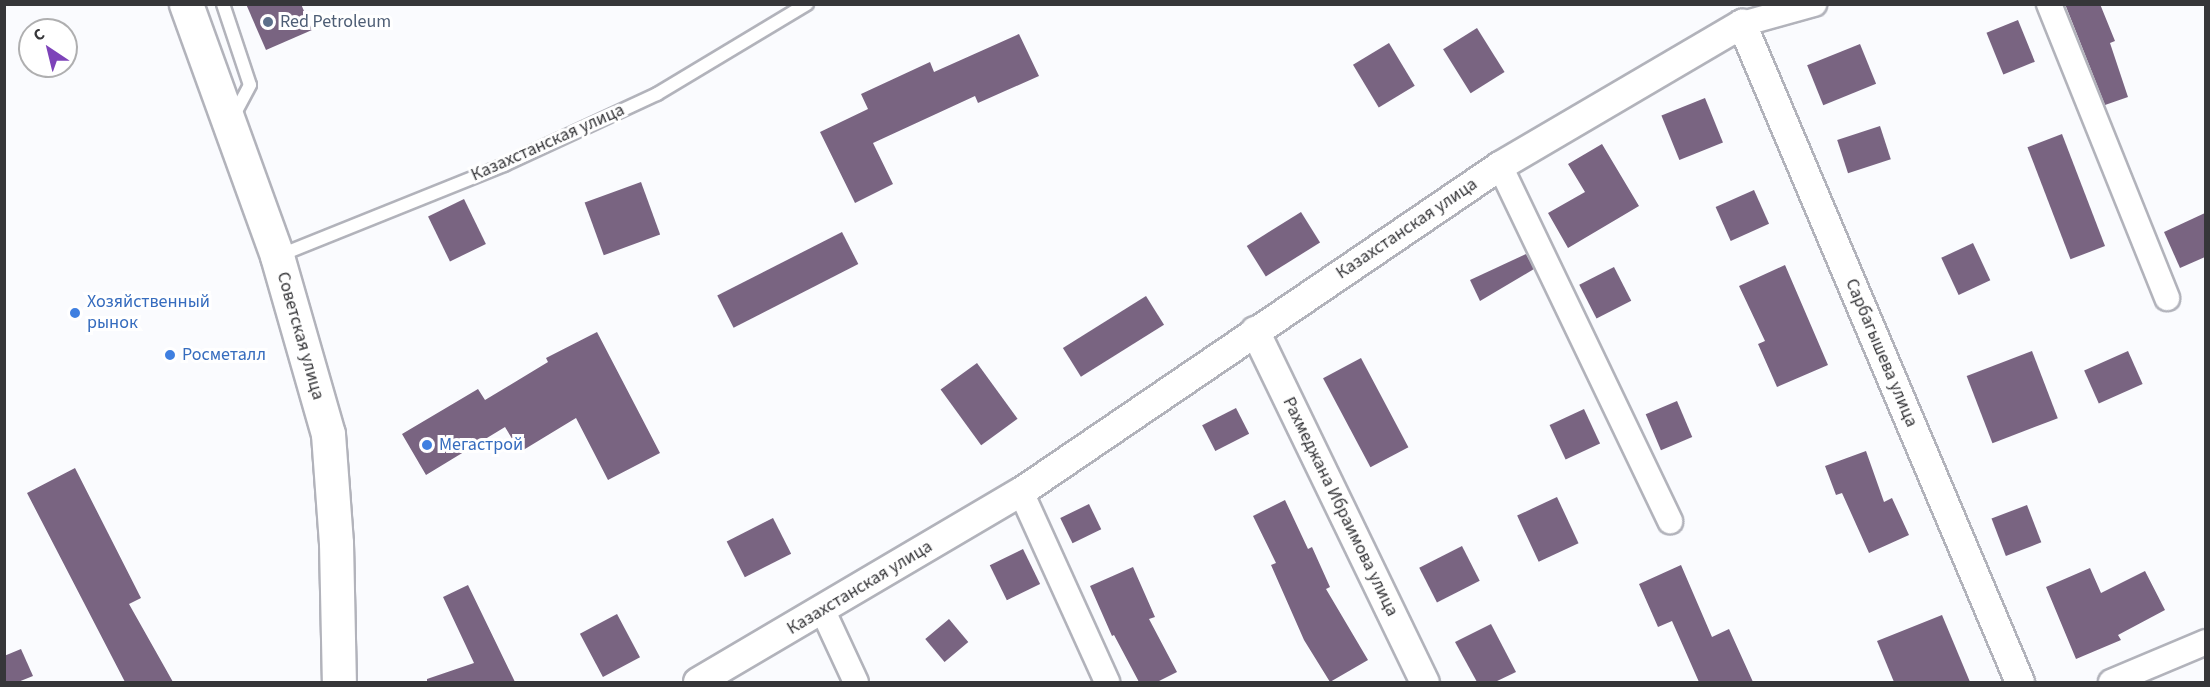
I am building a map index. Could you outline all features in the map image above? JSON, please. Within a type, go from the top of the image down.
[{"type":"main road","name":"Советская улица","points":[[186,4],[277,256],[328,434],[336,543],[339,682]]},
{"type":"street","name":"Казахстанская улица","points":[[698,682],[823,611],[1021,492],[1500,166],[1742,24],[1814,4]]},
{"type":"street","points":[[2049,4],[2167,298]]},
{"type":"street","name":"Сарбагышева улица","points":[[1742,24],[2020,682]]},
{"type":"street","points":[[1500,166],[1670,521]]},
{"type":"street","name":"Рахмеджана Ибраимова улица","points":[[1255,331],[1425,682]]},
{"type":"street","points":[[1021,492],[1107,682]]},
{"type":"street","points":[[823,611],[856,682]]},
{"type":"street","points":[[2111,682],[2205,642]]},
{"type":"lane","points":[[223,4],[250,85],[229,124]]},
{"type":"lane","name":"Казахстанская улица","points":[[277,256],[504,165],[647,99],[807,4]]},
{"type":"building","points":[[246,4],[301,4],[312,30],[266,50]]},
{"type":"building","points":[[2065,4],[2100,4],[2115,41],[2110,43],[2128,97],[2105,105]]},
{"type":"building","points":[[2018,20],[2035,62],[2003,74],[1986,33]]},
{"type":"building","points":[[1477,28],[1505,72],[1471,93],[1443,49]]},
{"type":"building","points":[[1019,34],[1039,76],[978,103],[975,96],[873,143],[893,184],[855,203],[820,132],[868,109],[861,94],[930,62],[934,72]]},
{"type":"building","points":[[1389,43],[1415,86],[1379,107],[1353,65]]},
{"type":"building","points":[[1860,44],[1876,84],[1823,105],[1807,65]]},
{"type":"building","points":[[1705,98],[1723,143],[1679,160],[1661,116]]},
{"type":"building","points":[[1880,126],[1891,159],[1848,173],[1837,140]]},
{"type":"building","points":[[2062,134],[2105,246],[2070,259],[2027,147]]},
{"type":"building","points":[[1602,144],[1639,206],[1568,248],[1548,213],[1585,192],[1568,164]]},
{"type":"building","points":[[641,182],[660,235],[604,255],[585,203]]},
{"type":"building","points":[[1754,190],[1769,224],[1731,241],[1716,207]]},
{"type":"building","points":[[464,199],[486,244],[450,261],[428,217]]},
{"type":"building","points":[[1301,212],[1320,243],[1266,276],[1247,246]]},
{"type":"building","points":[[2205,213],[2205,257],[2180,268],[2164,232]]},
{"type":"building","points":[[842,232],[858,264],[734,328],[717,296]]},
{"type":"building","points":[[1973,243],[1990,280],[1959,295],[1941,258]]},
{"type":"building","points":[[1526,254],[1534,269],[1480,301],[1470,280]]},
{"type":"building","points":[[1785,265],[1828,365],[1777,387],[1758,344],[1765,341],[1739,286]]},
{"type":"building","points":[[1614,267],[1631,301],[1597,319],[1579,285]]},
{"type":"building","points":[[1146,296],[1164,325],[1081,377],[1063,348]]},
{"type":"building","points":[[597,332],[660,453],[608,480],[576,418],[520,452],[505,427],[426,475],[402,434],[478,389],[485,400],[548,362],[546,358]]},
{"type":"building","points":[[2032,351],[2058,418],[1992,443],[1967,376]]},
{"type":"building","points":[[2128,351],[2143,384],[2099,403],[2084,371]]},
{"type":"building","points":[[1361,358],[1408,447],[1370,467],[1323,378]]},
{"type":"building","points":[[977,363],[1018,419],[981,445],[941,389]]},
{"type":"building","points":[[1677,401],[1692,437],[1661,450],[1646,414]]},
{"type":"building","points":[[1236,408],[1249,434],[1215,451],[1202,425]]},
{"type":"building","points":[[1584,409],[1600,443],[1566,459],[1550,425]]},
{"type":"building","points":[[1866,451],[1884,502],[1892,498],[1909,535],[1869,553],[1842,493],[1836,495],[1825,466]]},
{"type":"building","points":[[75,468],[141,598],[129,604],[173,682],[125,682],[27,493]]},
{"type":"building","points":[[1557,497],[1579,543],[1539,562],[1517,516]]},
{"type":"building","points":[[1285,500],[1308,549],[1312,547],[1330,587],[1326,589],[1368,660],[1330,682],[1304,640],[1271,565],[1276,563],[1253,516]]},
{"type":"building","points":[[1089,504],[1101,529],[1073,543],[1060,518]]},
{"type":"building","points":[[2027,505],[2041,542],[2006,556],[1992,519]]},
{"type":"building","points":[[773,518],[791,554],[745,577],[727,542]]},
{"type":"building","points":[[1462,546],[1480,581],[1437,603],[1419,568]]},
{"type":"building","points":[[1023,549],[1040,584],[1007,600],[990,565]]},
{"type":"building","points":[[1681,565],[1712,637],[1729,629],[1753,682],[1699,682],[1672,621],[1658,627],[1639,584]]},
{"type":"building","points":[[1133,567],[1155,617],[1149,619],[1177,672],[1157,682],[1139,682],[1114,635],[1112,636],[1090,586]]},
{"type":"building","points":[[2090,568],[2101,593],[2145,571],[2165,610],[2118,635],[2121,640],[2076,659],[2046,587]]},
{"type":"building","points":[[468,585],[515,682],[427,682],[427,679],[474,663],[443,597]]},
{"type":"building","points":[[617,614],[640,657],[603,677],[580,634]]},
{"type":"building","points":[[1942,615],[1970,682],[1894,682],[1877,641]]},
{"type":"building","points":[[949,619],[968,642],[945,662],[925,639]]},
{"type":"building","points":[[1491,624],[1516,672],[1495,682],[1477,682],[1455,642]]},
{"type":"building","points":[[21,649],[33,676],[18,682],[4,682],[4,656]]},
{"type":"place","name":"Red Petroleum","points":[[268,22]]},
{"type":"place","name":"Хозяйственный рынок","points":[[75,313]]},
{"type":"place","name":"Росметалл","points":[[170,355]]},
{"type":"place","name":"Мегастрой","points":[[427,445]]}]
